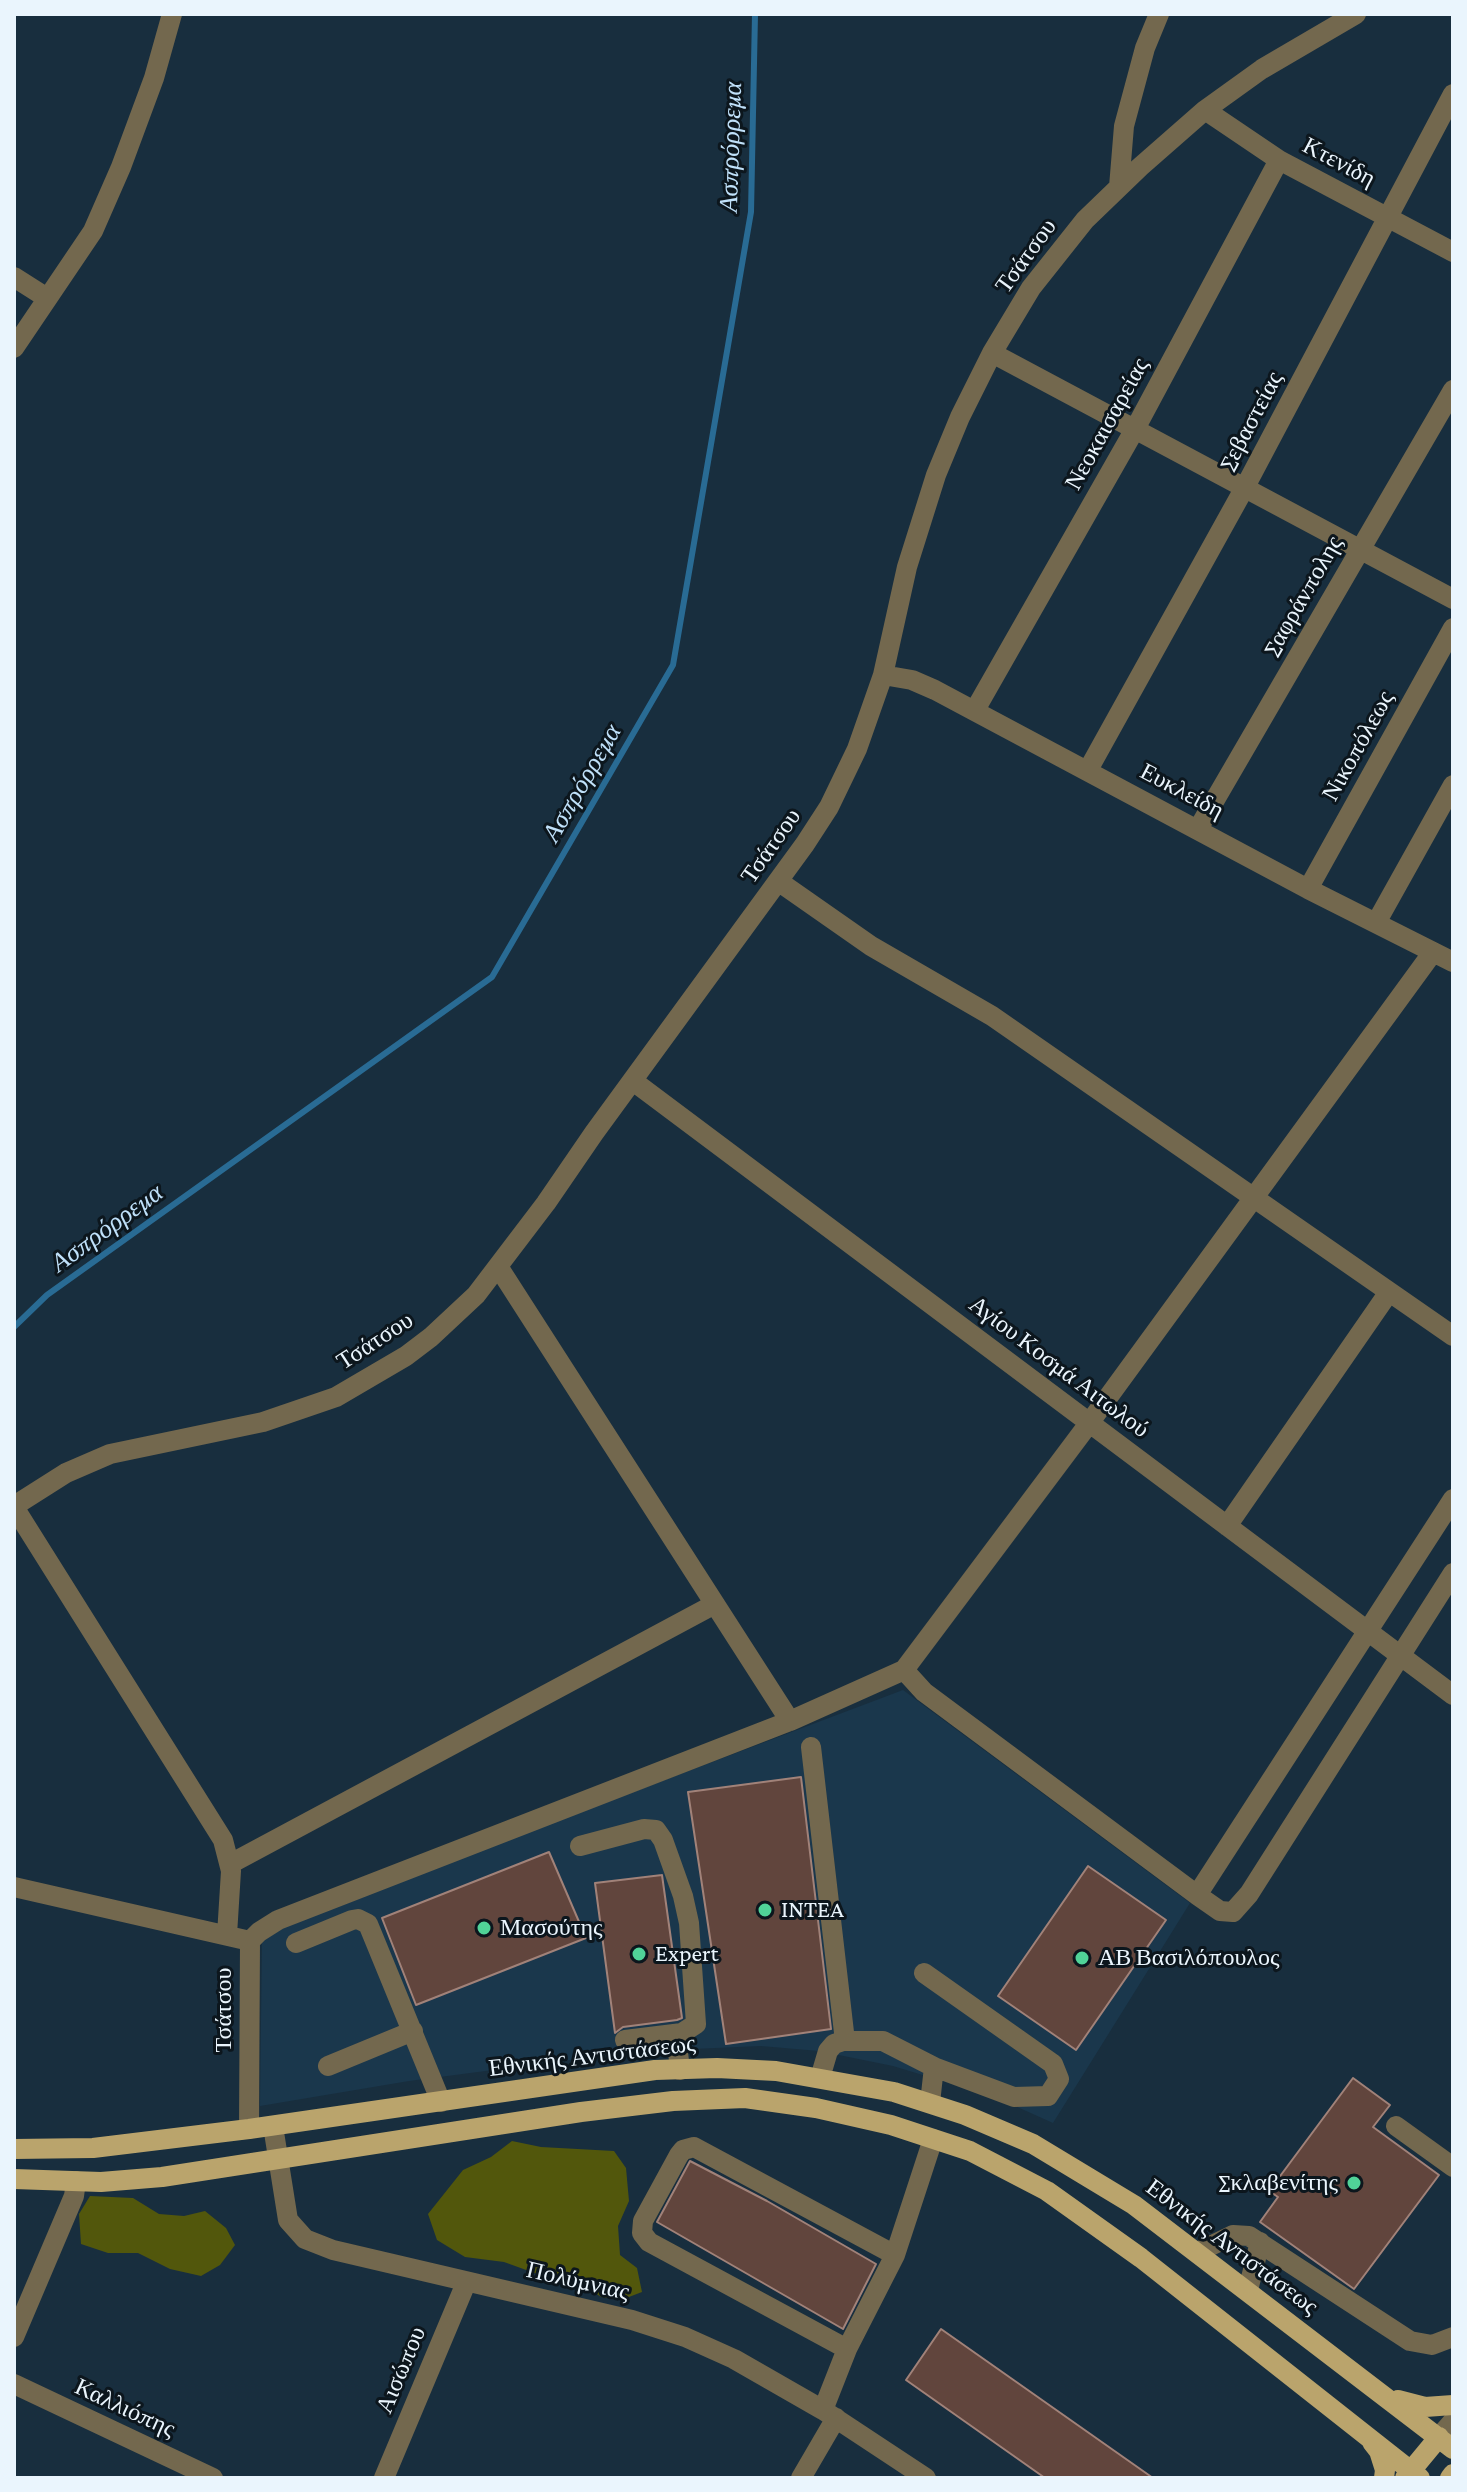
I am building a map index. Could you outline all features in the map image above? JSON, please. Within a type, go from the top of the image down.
[{"type":"main road","name":"Εθνικής Αντιστάσεως","points":[[14,2149],[93,2148],[249,2129],[655,2070],[717,2068],[776,2071],[894,2092],[965,2115],[1033,2144],[1134,2205],[1386,2396],[1448,2435]]},
{"type":"main road","points":[[14,2179],[76,2181],[162,2177],[581,2112],[673,2101],[745,2098],[816,2108],[891,2125],[970,2151],[1047,2191],[1141,2258],[1365,2433],[1412,2476],[1448,2435]]},
{"type":"main road","points":[[1386,2396],[1425,2407],[1453,2405]]},
{"type":"main road","points":[[1365,2433],[1379,2451],[1385,2470],[1384,2478]]},
{"type":"street","points":[[14,348],[93,231],[154,78],[172,14]]},
{"type":"street","points":[[1119,187],[1124,126],[1145,48],[1159,14]]},
{"type":"street","name":"Τσάτσου","points":[[14,1506],[66,1473],[110,1454],[263,1422],[336,1397],[387,1368],[431,1337],[476,1295],[499,1268],[829,807],[857,749],[883,675],[907,567],[936,475],[992,353],[1031,288],[1085,220],[1205,110],[1262,69],[1356,14]]},
{"type":"street","name":"Σεβαστείας","points":[[1088,770],[1245,487],[1453,94]]},
{"type":"street","name":"Κτενίδη","points":[[1205,110],[1279,160],[1453,252]]},
{"type":"street","name":"Νεοκαισαρείας","points":[[975,710],[1135,429],[1279,160]]},
{"type":"street","points":[[14,277],[47,298]]},
{"type":"street","points":[[992,353],[1453,599]]},
{"type":"street","name":"Σαφράνπολης","points":[[1198,829],[1453,390]]},
{"type":"street","name":"Νικοπόλεως","points":[[1308,889],[1453,628]]},
{"type":"street","name":"Ευκλείδη","points":[[883,675],[912,680],[975,710],[1308,889],[1453,962]]},
{"type":"street","points":[[1376,923],[1453,785]]},
{"type":"street","points":[[778,881],[871,946],[992,1016],[1453,1336]]},
{"type":"street","points":[[250,1941],[278,1920],[790,1721],[904,1670],[1090,1422],[1433,952]]},
{"type":"street","name":"Αγίου Κοσμά Αιτωλού","points":[[633,1081],[1453,1695]]},
{"type":"street","points":[[499,1268],[790,1721]]},
{"type":"street","points":[[1227,1526],[1389,1292]]},
{"type":"street","points":[[1197,1895],[1453,1499]]},
{"type":"street","points":[[14,1506],[226,1846],[230,1864],[227,1935]]},
{"type":"street","points":[[904,1670],[924,1692],[1197,1895],[1220,1911],[1233,1912],[1453,1573]]},
{"type":"street","points":[[230,1864],[715,1604]]},
{"type":"street","points":[[811,1747],[845,2041]]},
{"type":"street","points":[[580,1846],[650,1828],[660,1834],[683,1896],[689,1923],[698,2017],[693,2028],[676,2034],[625,2040]]},
{"type":"street","name":"Τσάτσου","points":[[14,1887],[250,1941],[249,2129]]},
{"type":"street","points":[[296,1943],[352,1920],[363,1920],[368,1924],[441,2102]]},
{"type":"street","points":[[820,2078],[830,2047],[838,2041],[883,2041],[934,2067],[1014,2097],[1048,2096],[1059,2079],[1053,2064],[924,1973]]},
{"type":"street","points":[[328,2066],[413,2031]]},
{"type":"street","points":[[676,2034],[680,2070]]},
{"type":"street","points":[[930,2103],[934,2067]]},
{"type":"street","name":"Πολύμνιας","points":[[273,2126],[288,2220],[305,2239],[333,2250],[632,2320],[685,2337],[734,2359],[829,2414],[926,2478]]},
{"type":"street","points":[[1396,2126],[1453,2167]]},
{"type":"street","points":[[801,2478],[829,2414],[847,2349],[895,2255],[933,2139]]},
{"type":"street","points":[[847,2349],[649,2242],[642,2233],[643,2221],[679,2155],[683,2150],[694,2147],[895,2255]]},
{"type":"street","points":[[14,2337],[74,2196],[76,2181]]},
{"type":"street","points":[[1198,2252],[1233,2235],[1249,2236],[1410,2341],[1432,2345],[1453,2337]]},
{"type":"street","points":[[1248,2290],[1260,2242]]},
{"type":"street","name":"Αισώπου","points":[[384,2478],[466,2283]]},
{"type":"street","name":"Καλλιόπης","points":[[14,2384],[213,2478]]},
{"type":"shaded area","points":[[903,1690],[1190,1903],[1053,2123],[995,2097],[893,2066],[819,2051],[761,2046],[585,2058],[409,2081],[260,2106],[262,1935],[312,1913]]},
{"type":"shaded area","points":[[512,2141],[541,2147],[614,2151],[626,2168],[629,2201],[618,2226],[620,2255],[637,2268],[642,2292],[621,2300],[601,2297],[578,2281],[540,2275],[504,2262],[465,2257],[437,2240],[428,2214],[463,2170],[491,2157]]},
{"type":"shaded area","points":[[90,2196],[133,2198],[159,2214],[184,2216],[205,2211],[226,2228],[235,2245],[220,2265],[201,2276],[170,2269],[138,2253],[108,2253],[81,2244],[79,2214]]},
{"type":"building","name":"INTEA","points":[[801,1777],[831,2029],[726,2044],[688,1792]]},
{"type":"building","name":"Μασούτης","points":[[549,1852],[586,1938],[416,2005],[382,1918]]},
{"type":"building","name":"ΑΒ Βασιλόπουλος","points":[[1088,1866],[1166,1920],[1076,2050],[998,1996]]},
{"type":"building","name":"Expert","points":[[662,1875],[682,2018],[623,2027],[615,2033],[595,1883]]},
{"type":"building","name":"Σκλαβενίτης","points":[[1353,2078],[1390,2105],[1373,2127],[1439,2175],[1354,2289],[1260,2222],[1278,2197],[1269,2191]]},
{"type":"building","points":[[690,2161],[876,2264],[843,2329],[657,2222]]},
{"type":"building","points":[[941,2329],[1153,2478],[1045,2478],[906,2380]]},
{"type":"waterway","name":"Ασπρόρρεμα","points":[[14,1327],[47,1295],[492,977],[673,665],[751,212],[755,14]]},
{"type":"place","name":"INTEA","points":[[765,1910]]},
{"type":"place","name":"Μασούτης","points":[[484,1928]]},
{"type":"place","name":"Expert","points":[[639,1954]]},
{"type":"place","name":"ΑΒ Βασιλόπουλος","points":[[1082,1958]]},
{"type":"place","name":"Σκλαβενίτης","points":[[1354,2183]]}]
